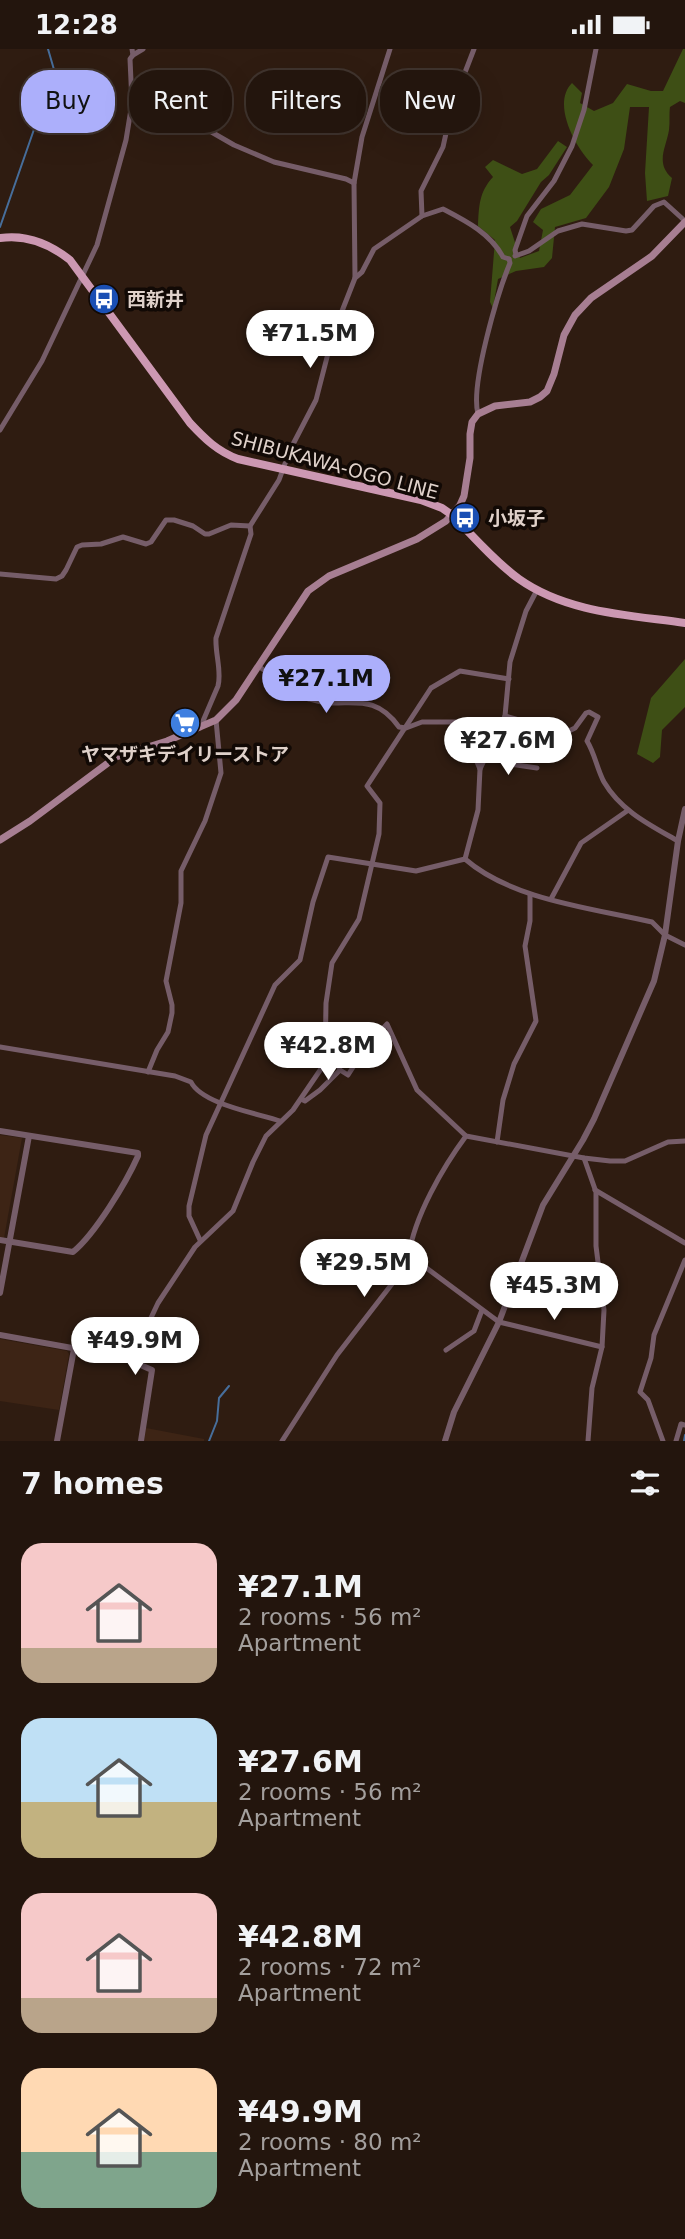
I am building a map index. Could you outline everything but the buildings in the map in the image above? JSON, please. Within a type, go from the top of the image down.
[{"type":"main road","points":[[0,840],[31,821],[116,757],[167,741],[216,720],[236,701],[308,591],[320,581],[340,571],[440,527],[452,515],[464,496],[470,457],[470,433],[472,422],[478,414],[495,406],[530,402],[547,391],[564,335],[575,314],[591,298],[652,256],[685,222]]},
{"type":"main road","name":"SHIBUKAWA-OGO LINE","points":[[0,238],[22,237],[39,241],[61,253],[82,274],[190,422],[219,451],[238,459],[421,500],[452,515],[516,577],[537,590],[578,607],[685,623]]},
{"type":"street","points":[[130,70],[132,52],[142,49]]},
{"type":"street","points":[[200,728],[220,679],[216,638],[251,534],[250,526],[285,469],[290,450],[316,400],[333,334],[355,278],[354,183],[362,137],[390,49]]},
{"type":"street","points":[[422,216],[421,191],[443,147],[452,106],[474,49]]},
{"type":"street","points":[[516,255],[515,250],[527,216],[554,181],[572,146],[584,110],[596,49]]},
{"type":"street","points":[[0,430],[41,361],[82,274],[93,257],[129,122]]},
{"type":"street","points":[[213,133],[274,162],[354,183]]},
{"type":"street","points":[[355,278],[362,272],[374,249],[422,216],[443,209],[472,225],[497,247],[503,257],[509,259],[530,251],[558,231],[582,224],[632,230],[657,203],[664,202],[685,222]]},
{"type":"street","points":[[478,414],[477,384],[509,259]]},
{"type":"street","points":[[0,417],[9,418]]},
{"type":"street","points":[[0,574],[56,579],[66,570],[77,547],[101,544],[123,537],[146,544],[151,542],[166,520],[193,526],[205,534],[231,525],[250,526]]},
{"type":"street","points":[[465,859],[478,810],[481,769],[505,716],[510,662],[526,611],[537,590]]},
{"type":"street","points":[[258,666],[303,697],[316,701],[377,706],[399,726],[405,728],[422,722],[456,722],[463,729],[481,769]]},
{"type":"street","points":[[122,1357],[141,1339],[158,1303],[200,1240],[233,1211],[266,1136],[301,1099],[325,1063],[326,1003],[331,963],[359,919],[379,834],[380,803],[368,786],[431,688],[460,671],[509,680]]},
{"type":"street","points":[[505,716],[565,733],[575,728],[586,713],[598,717],[587,741],[595,753],[605,784],[626,811],[678,841]]},
{"type":"street","points":[[149,1072],[157,1050],[168,1032],[172,1013],[166,981],[181,903],[181,871],[205,821],[221,773],[216,720]]},
{"type":"street","points":[[487,755],[510,764],[537,768]]},
{"type":"street","points":[[445,1441],[454,1412],[499,1322],[533,1226],[594,1118],[654,981],[665,935],[685,809]]},
{"type":"street","points":[[551,899],[581,843],[626,811]]},
{"type":"street","points":[[200,1240],[189,1216],[189,1206],[206,1135],[275,985],[300,960],[313,902],[328,857],[416,871],[465,859]]},
{"type":"street","points":[[465,859],[481,873],[530,895],[652,922],[665,935],[685,945]]},
{"type":"street","points":[[498,1142],[503,1100],[514,1064],[536,1021],[524,946],[530,922],[530,895]]},
{"type":"street","points":[[326,1021],[340,1070],[348,1075],[366,1047],[387,1024],[417,1090],[466,1136],[584,1158],[625,1161],[668,1142],[685,1141]]},
{"type":"street","points":[[0,1047],[175,1076],[191,1082],[195,1090],[220,1103],[280,1121]]},
{"type":"street","points":[[301,1099],[305,1101],[320,1090],[340,1070]]},
{"type":"street","points":[[0,1132],[138,1153],[104,1214],[76,1250],[70,1253],[0,1240]]},
{"type":"street","points":[[0,1293],[29,1136]]},
{"type":"street","points":[[466,1136],[449,1159],[412,1235],[409,1255],[499,1322],[602,1347]]},
{"type":"street","points":[[584,1158],[596,1190],[596,1246],[604,1310],[602,1347],[592,1388],[588,1441]]},
{"type":"street","points":[[596,1190],[685,1243]]},
{"type":"street","points":[[282,1441],[337,1355],[412,1258]]},
{"type":"street","points":[[663,1441],[648,1400],[640,1392],[651,1359],[654,1335],[685,1259]]},
{"type":"street","points":[[446,1350],[474,1331],[482,1310]]},
{"type":"street","points":[[0,1335],[122,1357],[150,1368],[153,1372],[141,1441]]},
{"type":"street","points":[[57,1441],[74,1349]]},
{"type":"street","points":[[676,1441],[681,1424],[685,1425]]},
{"type":"shaded area","points":[[0,1135],[22,1138],[4,1238],[0,1237]]},
{"type":"shaded area","points":[[0,1339],[67,1351],[69,1354],[59,1410],[0,1401]]},
{"type":"shaded area","points":[[146,1428],[204,1439],[204,1441],[144,1441]]},
{"type":"green space","points":[[683,49],[685,103],[680,101],[670,107],[669,130],[663,155],[664,167],[672,178],[668,196],[647,201],[645,173],[649,107],[630,107],[624,149],[609,187],[586,218],[555,227],[552,258],[544,267],[516,271],[498,279],[493,308],[490,302],[495,240],[478,226],[482,194],[493,177],[485,167],[493,160],[522,174],[537,169],[558,141],[567,147],[517,221],[510,227],[520,258],[539,251],[543,230],[533,222],[541,209],[570,195],[593,165],[573,138],[568,126],[564,102],[572,83],[582,93],[580,103],[594,111],[613,103],[627,84],[651,91],[663,91]]},
{"type":"green space","points":[[685,659],[685,707],[662,730],[660,757],[653,763],[637,754],[651,698]]},
{"type":"waterway","points":[[0,227],[46,95],[55,87],[55,73],[48,49]]},
{"type":"waterway","points":[[209,1441],[217,1421],[219,1398],[229,1386]]},
{"type":"waterway","points":[[684,1441],[685,1435]]},
{"type":"place","name":"西新井","points":[[104,299]]},
{"type":"place","name":"小坂子","points":[[465,518]]},
{"type":"place","name":"ヤマザキデイリーストア","points":[[185,723]]}]
